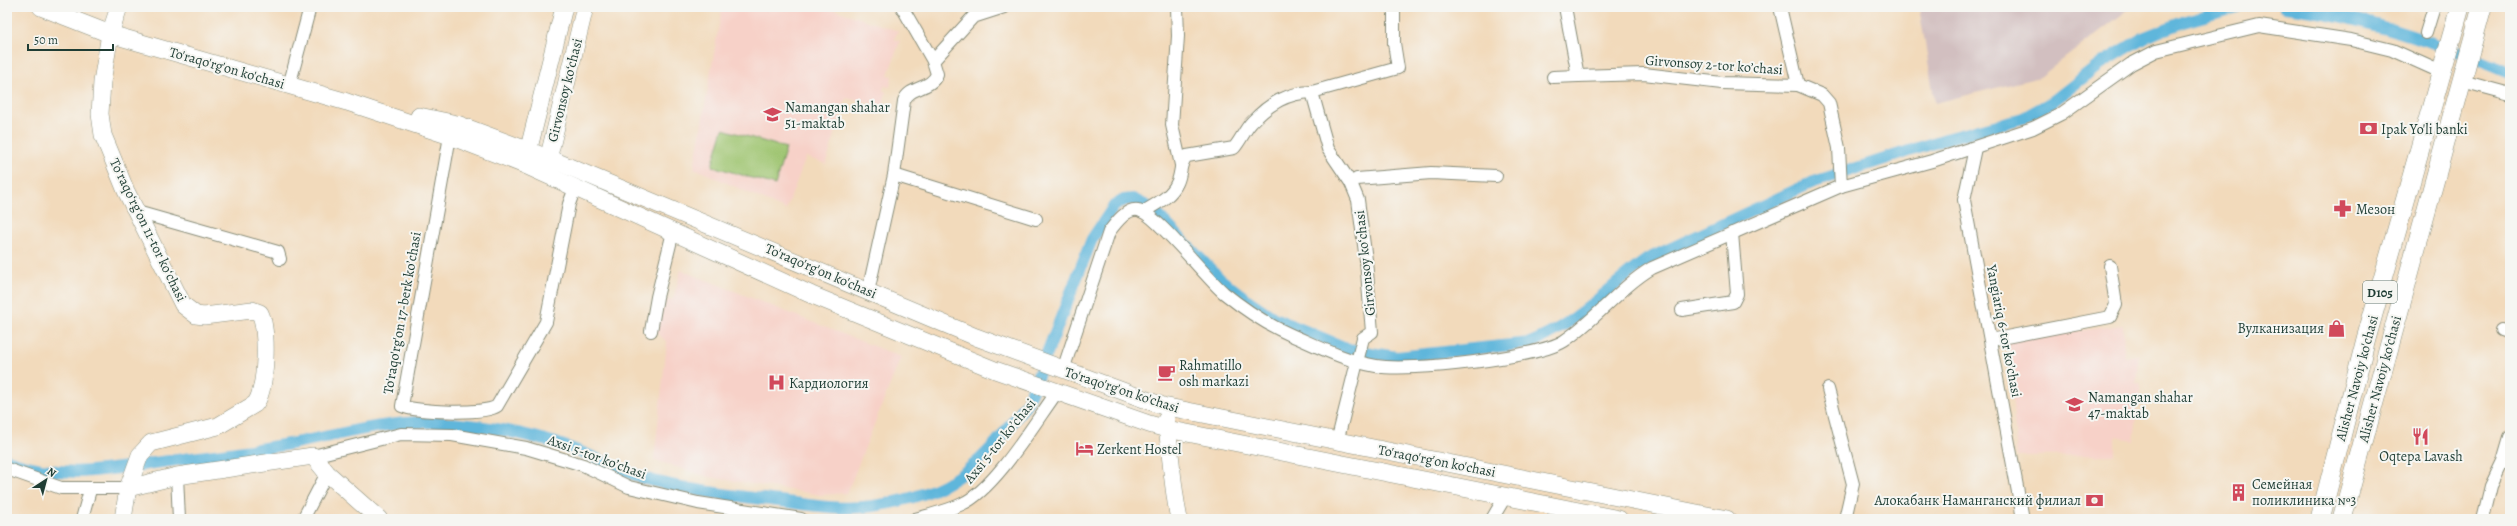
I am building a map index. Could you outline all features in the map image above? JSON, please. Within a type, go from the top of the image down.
[{"type":"main road","name":"To'raqo'rg'on ko'chasi","points":[[41,7],[110,34],[347,102],[450,136],[526,158]]},
{"type":"main road","name":"Toʻraqoʻrgʻon 11-tor koʻchasi","points":[[119,7],[110,34],[100,114],[103,135],[126,191],[183,305],[188,310],[204,316],[252,310],[260,313],[264,320],[265,363],[256,404],[218,426],[151,443],[140,457],[129,484],[123,519]]},
{"type":"main road","name":"Girvonsoy koʻchasi","points":[[526,158],[564,7]]},
{"type":"main road","name":"Girvonsoy koʻchasi","points":[[546,166],[585,7]]},
{"type":"main road","name":"Alisher Navoiy ko'chasi","points":[[2320,519],[2366,339],[2460,7]]},
{"type":"main road","name":"Alisher Navoiy koʻchasi","points":[[2342,519],[2428,197],[2482,7]]},
{"type":"main road","name":"To'raqo'rg'on ko'chasi","points":[[347,102],[457,124],[526,158]]},
{"type":"main road","points":[[526,158],[546,166]]},
{"type":"main road","name":"To'raqo'rg'on ko'chasi","points":[[546,166],[575,188],[812,295],[1013,376],[1167,430],[1619,519]]},
{"type":"main road","name":"To'raqo'rg'on ko'chasi","points":[[546,166],[720,228],[868,292],[1024,355],[1163,406],[1726,519]]},
{"type":"main road","points":[[1163,406],[1167,430],[1172,487],[1179,519]]},
{"type":"main road","points":[[129,484],[313,456],[327,473],[379,519]]},
{"type":"street","points":[[289,86],[310,7]]},
{"type":"street","points":[[868,292],[894,175],[904,101],[908,94],[925,87],[936,78],[937,71],[933,61],[902,7]]},
{"type":"street","points":[[933,61],[973,18],[1004,7]]},
{"type":"street","points":[[1143,212],[1159,203],[1177,183],[1181,164],[1172,125],[1178,36],[1177,7]]},
{"type":"street","points":[[1181,164],[1187,156],[1234,148],[1252,122],[1280,99],[1294,93],[1312,92],[1398,68],[1394,43],[1394,7]]},
{"type":"street","points":[[1565,7],[1578,76]]},
{"type":"street","points":[[1780,7],[1798,85]]},
{"type":"street","points":[[2426,33],[2434,7]]},
{"type":"street","points":[[1063,370],[1090,284],[1109,232],[1116,222],[1131,210],[1143,212],[1159,224],[1210,280],[1247,310],[1273,327],[1359,356],[1377,366],[1412,366],[1508,357],[1552,348],[1582,328],[1641,275],[1840,183],[1975,148],[2048,122],[2098,89],[2131,64],[2156,51],[2259,26],[2351,40],[2392,50],[2443,69]]},
{"type":"street","name":"Girvonsoy 2-tor koʼchasi","points":[[1553,77],[1644,74],[1728,83],[1798,85],[1822,95],[1829,103],[1840,162],[1840,183]]},
{"type":"street","points":[[2463,78],[2510,94]]},
{"type":"street","name":"Girvonsoy koʻchasi","points":[[1312,92],[1328,149],[1351,183],[1358,200],[1363,229],[1372,332],[1363,338],[1359,356]]},
{"type":"street","name":"To'raqo'rg'on 17-berk koʼchasi","points":[[450,136],[402,406],[472,412],[488,411],[497,406],[546,322],[569,204],[575,188]]},
{"type":"street","name":"Yangiаriq 6-tor koʼchasi","points":[[1975,148],[1964,200],[2023,519]]},
{"type":"street","points":[[1351,183],[1357,180],[1431,173],[1496,176]]},
{"type":"street","points":[[894,175],[1036,219]]},
{"type":"street","points":[[137,212],[278,252],[280,259]]},
{"type":"street","points":[[651,331],[657,297],[673,232]]},
{"type":"street","points":[[1682,310],[1733,302],[1737,294],[1732,233]]},
{"type":"street","points":[[1991,340],[2110,317],[2116,305],[2110,266]]},
{"type":"street","points":[[1337,442],[1359,356]]},
{"type":"street","points":[[1828,389],[1853,484],[1845,519]]},
{"type":"street","name":"Аxsi 5-tor koʼchasi","points":[[915,519],[963,504],[974,497],[995,476],[1057,392]]},
{"type":"street","name":"Аxsi 5-tor koʼchasi","points":[[313,456],[401,434],[452,435],[526,448],[583,465],[629,487],[698,503],[800,519]]},
{"type":"street","points":[[2483,519],[2491,486],[2503,461],[2510,437]]},
{"type":"street","points":[[7,469],[62,488],[90,490],[129,484]]},
{"type":"street","points":[[303,519],[327,473]]},
{"type":"street","points":[[177,476],[179,519]]},
{"type":"street","points":[[82,519],[90,490]]},
{"type":"street","points":[[1492,519],[1505,497]]},
{"type":"shaded area","name":"Namangan shahar 51-maktab","points":[[722,7],[826,7],[898,31],[894,39],[900,41],[888,75],[892,76],[890,87],[884,86],[883,91],[886,92],[883,106],[846,98],[826,164],[806,157],[786,210],[694,168]]},
{"type":"shaded area","points":[[1919,7],[2148,7],[2129,9],[2040,77],[1935,103]]},
{"type":"shaded area","name":"Кардиология","points":[[681,270],[901,357],[847,493],[821,495],[709,477],[654,460],[667,342],[656,332],[660,298],[673,300]]},
{"type":"shaded area","name":"Namangan shahar 47-maktab","points":[[2123,325],[2124,357],[2139,355],[2136,382],[2141,383],[2134,440],[2115,437],[2115,455],[2017,456],[2008,340]]},
{"type":"green space","points":[[723,129],[786,148],[775,185],[712,166]]},
{"type":"waterway","points":[[7,460],[46,470],[84,472],[262,448],[359,430],[424,422],[480,426],[519,433],[582,452],[643,478],[706,492],[809,505],[848,508],[873,506],[900,501],[924,494],[945,485],[963,473],[980,459],[1012,423],[1028,401],[1092,239],[1114,206],[1124,200],[1133,199],[1151,208],[1220,279],[1274,318],[1351,350],[1397,357],[1530,343],[1547,335],[1577,316],[1648,259],[1811,183],[1949,138],[2023,118],[2052,102],[2102,63],[2145,37],[2183,22],[2237,7]]},
{"type":"waterway","points":[[2285,7],[2343,17],[2400,32],[2455,51],[2510,73]]},
{"type":"place","name":"Namangan shahar 51-maktab","points":[[772,115]]},
{"type":"place","name":"Ipak Yo'li banki","points":[[2368,129]]},
{"type":"place","name":"Мезон","points":[[2343,209]]},
{"type":"place","name":"Вулканизация","points":[[2337,328]]},
{"type":"place","name":"Rahmatillo osh markazi","points":[[1166,373]]},
{"type":"place","name":"Кардиология","points":[[776,383]]},
{"type":"place","name":"Namangan shahar 47-maktab","points":[[2075,405]]},
{"type":"place","name":"Oqtepa Lavash","points":[[2421,436]]},
{"type":"place","name":"Zerkent Hostel","points":[[1084,449]]},
{"type":"place","name":"Семейная поликлиника №3","points":[[2239,492]]},
{"type":"place","name":"Алокабанк Наманганский филиал","points":[[2094,500]]}]
